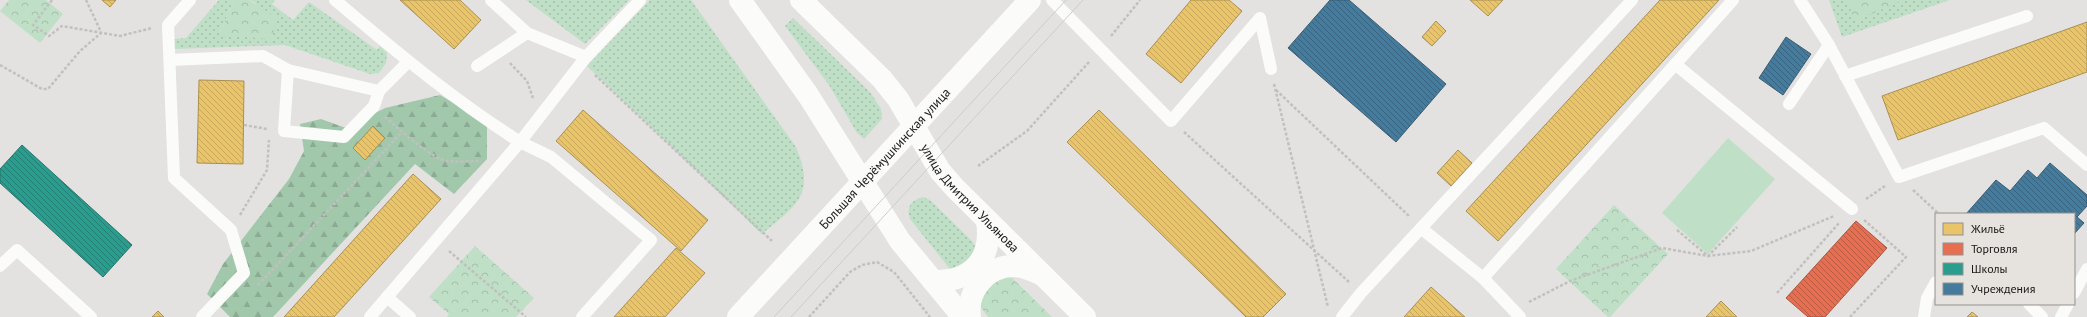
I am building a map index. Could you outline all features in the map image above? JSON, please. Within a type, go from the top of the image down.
[{"type":"main road","points":[[740,0],[808,95],[900,241],[963,317]]},
{"type":"main road","name":"улица Дмитрия Ульянова","points":[[801,0],[882,79],[898,99],[940,171],[987,221],[1085,317]]},
{"type":"main road","name":"Большая Черёмушкинская улица","points":[[738,317],[1030,0]]},
{"type":"main road","points":[[933,281],[957,279],[968,274],[977,266],[988,245],[989,234],[987,221]]},
{"type":"main road","points":[[970,317],[971,299],[977,285],[987,275],[1000,268],[1014,266],[1028,268],[1041,274]]},
{"type":"lane","points":[[190,0],[168,24],[174,178],[231,230],[244,273],[202,317]]},
{"type":"lane","points":[[335,0],[408,62],[477,114],[520,142],[551,157],[651,240],[582,317]]},
{"type":"lane","points":[[491,0],[527,33],[584,60]]},
{"type":"lane","points":[[370,317],[506,161],[584,60],[640,0]]},
{"type":"lane","points":[[1052,0],[1172,121],[1260,18],[1270,69]]},
{"type":"lane","points":[[1342,317],[1361,294],[1632,0]]},
{"type":"lane","points":[[1483,278],[1733,0]]},
{"type":"lane","points":[[1800,0],[1829,46],[1899,177],[2044,128],[2087,165]]},
{"type":"lane","points":[[1845,76],[2027,16]]},
{"type":"lane","points":[[477,66],[527,33]]},
{"type":"lane","points":[[1789,104],[1829,46]]},
{"type":"lane","points":[[170,60],[263,56],[288,70],[379,91]]},
{"type":"lane","points":[[288,70],[284,131],[344,137],[374,106],[379,91],[408,62]]},
{"type":"lane","points":[[1675,64],[1852,209]]},
{"type":"lane","points":[[1422,229],[1483,278],[1520,317]]},
{"type":"lane","points":[[0,266],[17,250],[90,317]]},
{"type":"lane","points":[[2075,291],[2087,269]]},
{"type":"lane","points":[[1924,317],[1927,298],[1935,284]]},
{"type":"lane","points":[[387,297],[410,317]]},
{"type":"lane","points":[[2031,305],[2042,317]]},
{"type":"lane","points":[[2061,317],[2067,305]]},
{"type":"path","points":[[52,0],[33,25],[48,36],[62,26],[120,36],[168,24]]},
{"type":"path","points":[[86,0],[101,33]]},
{"type":"path","points":[[978,166],[1027,131],[1101,49],[1140,0]]},
{"type":"path","points":[[0,66],[42,89],[48,89],[80,52],[101,33]]},
{"type":"path","points":[[498,52],[528,81],[539,120]]},
{"type":"path","points":[[584,60],[772,241]]},
{"type":"path","points":[[1270,69],[1329,310]]},
{"type":"path","points":[[1275,89],[1422,229]]},
{"type":"path","points":[[374,106],[402,132],[435,156],[446,161],[506,161]]},
{"type":"path","points":[[1172,121],[1346,280]]},
{"type":"path","points":[[244,125],[284,131]]},
{"type":"path","points":[[231,230],[267,170],[270,130]]},
{"type":"path","points":[[259,283],[402,132]]},
{"type":"path","points":[[1532,299],[1570,281],[1662,248],[1708,256],[1751,250],[1852,209],[1899,177],[1938,213]]},
{"type":"path","points":[[1777,293],[1852,209]]},
{"type":"path","points":[[1850,317],[1906,257],[1852,209]]},
{"type":"path","points":[[1708,256],[1737,228]]},
{"type":"path","points":[[1677,230],[1708,256]]},
{"type":"path","points":[[461,261],[526,317]]},
{"type":"path","points":[[809,317],[850,272],[862,266],[877,262],[894,272],[930,317]]},
{"type":"green space","points":[[9,0],[46,0],[63,14],[40,43],[0,11]]},
{"type":"green space","points":[[219,0],[234,0],[219,35],[256,3],[249,0],[275,0],[272,4],[293,20],[309,2],[377,50],[380,46],[387,53],[386,63],[379,73],[370,74],[285,45],[175,49],[172,43],[174,39],[186,38]]},
{"type":"green space","points":[[234,0],[249,0],[277,18],[271,39],[219,35]]},
{"type":"green space","points":[[526,0],[629,0],[585,44]]},
{"type":"green space","points":[[650,0],[691,0],[796,147],[802,163],[804,177],[800,198],[785,215],[762,234],[587,66]]},
{"type":"green space","points":[[1829,0],[1950,0],[1842,37]]},
{"type":"green space","points":[[1847,0],[1898,0],[1899,2],[1855,21]]},
{"type":"green space","points":[[793,18],[870,92],[881,109],[882,119],[864,139],[857,133],[829,85],[785,26]]},
{"type":"green space","points":[[440,95],[487,123],[487,159],[454,194],[415,164],[273,317],[230,317],[207,294],[223,264],[289,179],[304,151],[300,124],[321,119],[346,128],[385,108]]},
{"type":"green space","points":[[1728,138],[1775,179],[1708,254],[1662,213]]},
{"type":"green space","points":[[923,197],[930,200],[973,242],[977,251],[965,270],[950,269],[910,219],[910,205],[915,200]]},
{"type":"green space","points":[[1614,205],[1668,254],[1610,317],[1608,317],[1556,269]]},
{"type":"green space","points":[[475,246],[534,298],[516,317],[447,317],[449,314],[429,297]]},
{"type":"green space","points":[[1010,276],[1052,317],[988,317],[980,306],[981,287]]},
{"type":"building: Жильё","points":[[102,0],[116,0],[110,7]]},
{"type":"building: Жильё","points":[[400,0],[460,0],[481,20],[454,49]]},
{"type":"building: Жильё","points":[[1191,0],[1229,0],[1242,11],[1181,83],[1146,54]]},
{"type":"building: Жильё","points":[[1470,0],[1503,0],[1488,16]]},
{"type":"building: Жильё","points":[[1660,0],[1719,0],[1498,241],[1466,211]]},
{"type":"building: Жильё","points":[[1436,21],[1446,31],[1432,46],[1422,37]]},
{"type":"building: Жильё","points":[[2087,22],[2087,72],[1898,140],[1882,96]]},
{"type":"building: Жильё","points":[[199,80],[244,81],[243,164],[197,163]]},
{"type":"building: Жильё","points":[[583,110],[708,220],[681,251],[556,141]]},
{"type":"building: Жильё","points":[[1099,110],[1286,294],[1263,317],[1246,317],[1067,142]]},
{"type":"building: Жильё","points":[[373,126],[385,138],[365,160],[353,148]]},
{"type":"building: Жильё","points":[[1458,150],[1472,163],[1451,186],[1437,173]]},
{"type":"building: Жильё","points":[[413,174],[441,199],[334,317],[284,317]]},
{"type":"building: Жильё","points":[[676,248],[705,273],[665,317],[614,317]]},
{"type":"building: Жильё","points":[[1431,287],[1465,317],[1404,317]]},
{"type":"building: Жильё","points":[[1721,301],[1737,317],[1706,317]]},
{"type":"building: Жильё","points":[[158,311],[164,317],[152,317]]},
{"type":"building: Жильё","points":[[1972,312],[1978,317],[1967,317]]},
{"type":"building: Торговля","points":[[1856,221],[1887,248],[1825,317],[1808,317],[1786,298]]},
{"type":"building: Школы","points":[[22,145],[132,245],[103,277],[0,183],[0,169]]},
{"type":"building: Учреждения","points":[[1330,0],[1349,0],[1446,84],[1396,142],[1288,48]]},
{"type":"building: Учреждения","points":[[1786,37],[1811,54],[1783,95],[1759,78]]},
{"type":"building: Учреждения","points":[[2050,163],[2087,195],[2087,206],[2077,217],[2084,223],[2075,233],[2075,213],[1967,213],[1996,180],[2010,191],[2028,170],[2037,178]]},
{"type":"tram line","points":[[774,317],[1066,0]]},
{"type":"tram line","points":[[791,317],[1083,0]]}]
